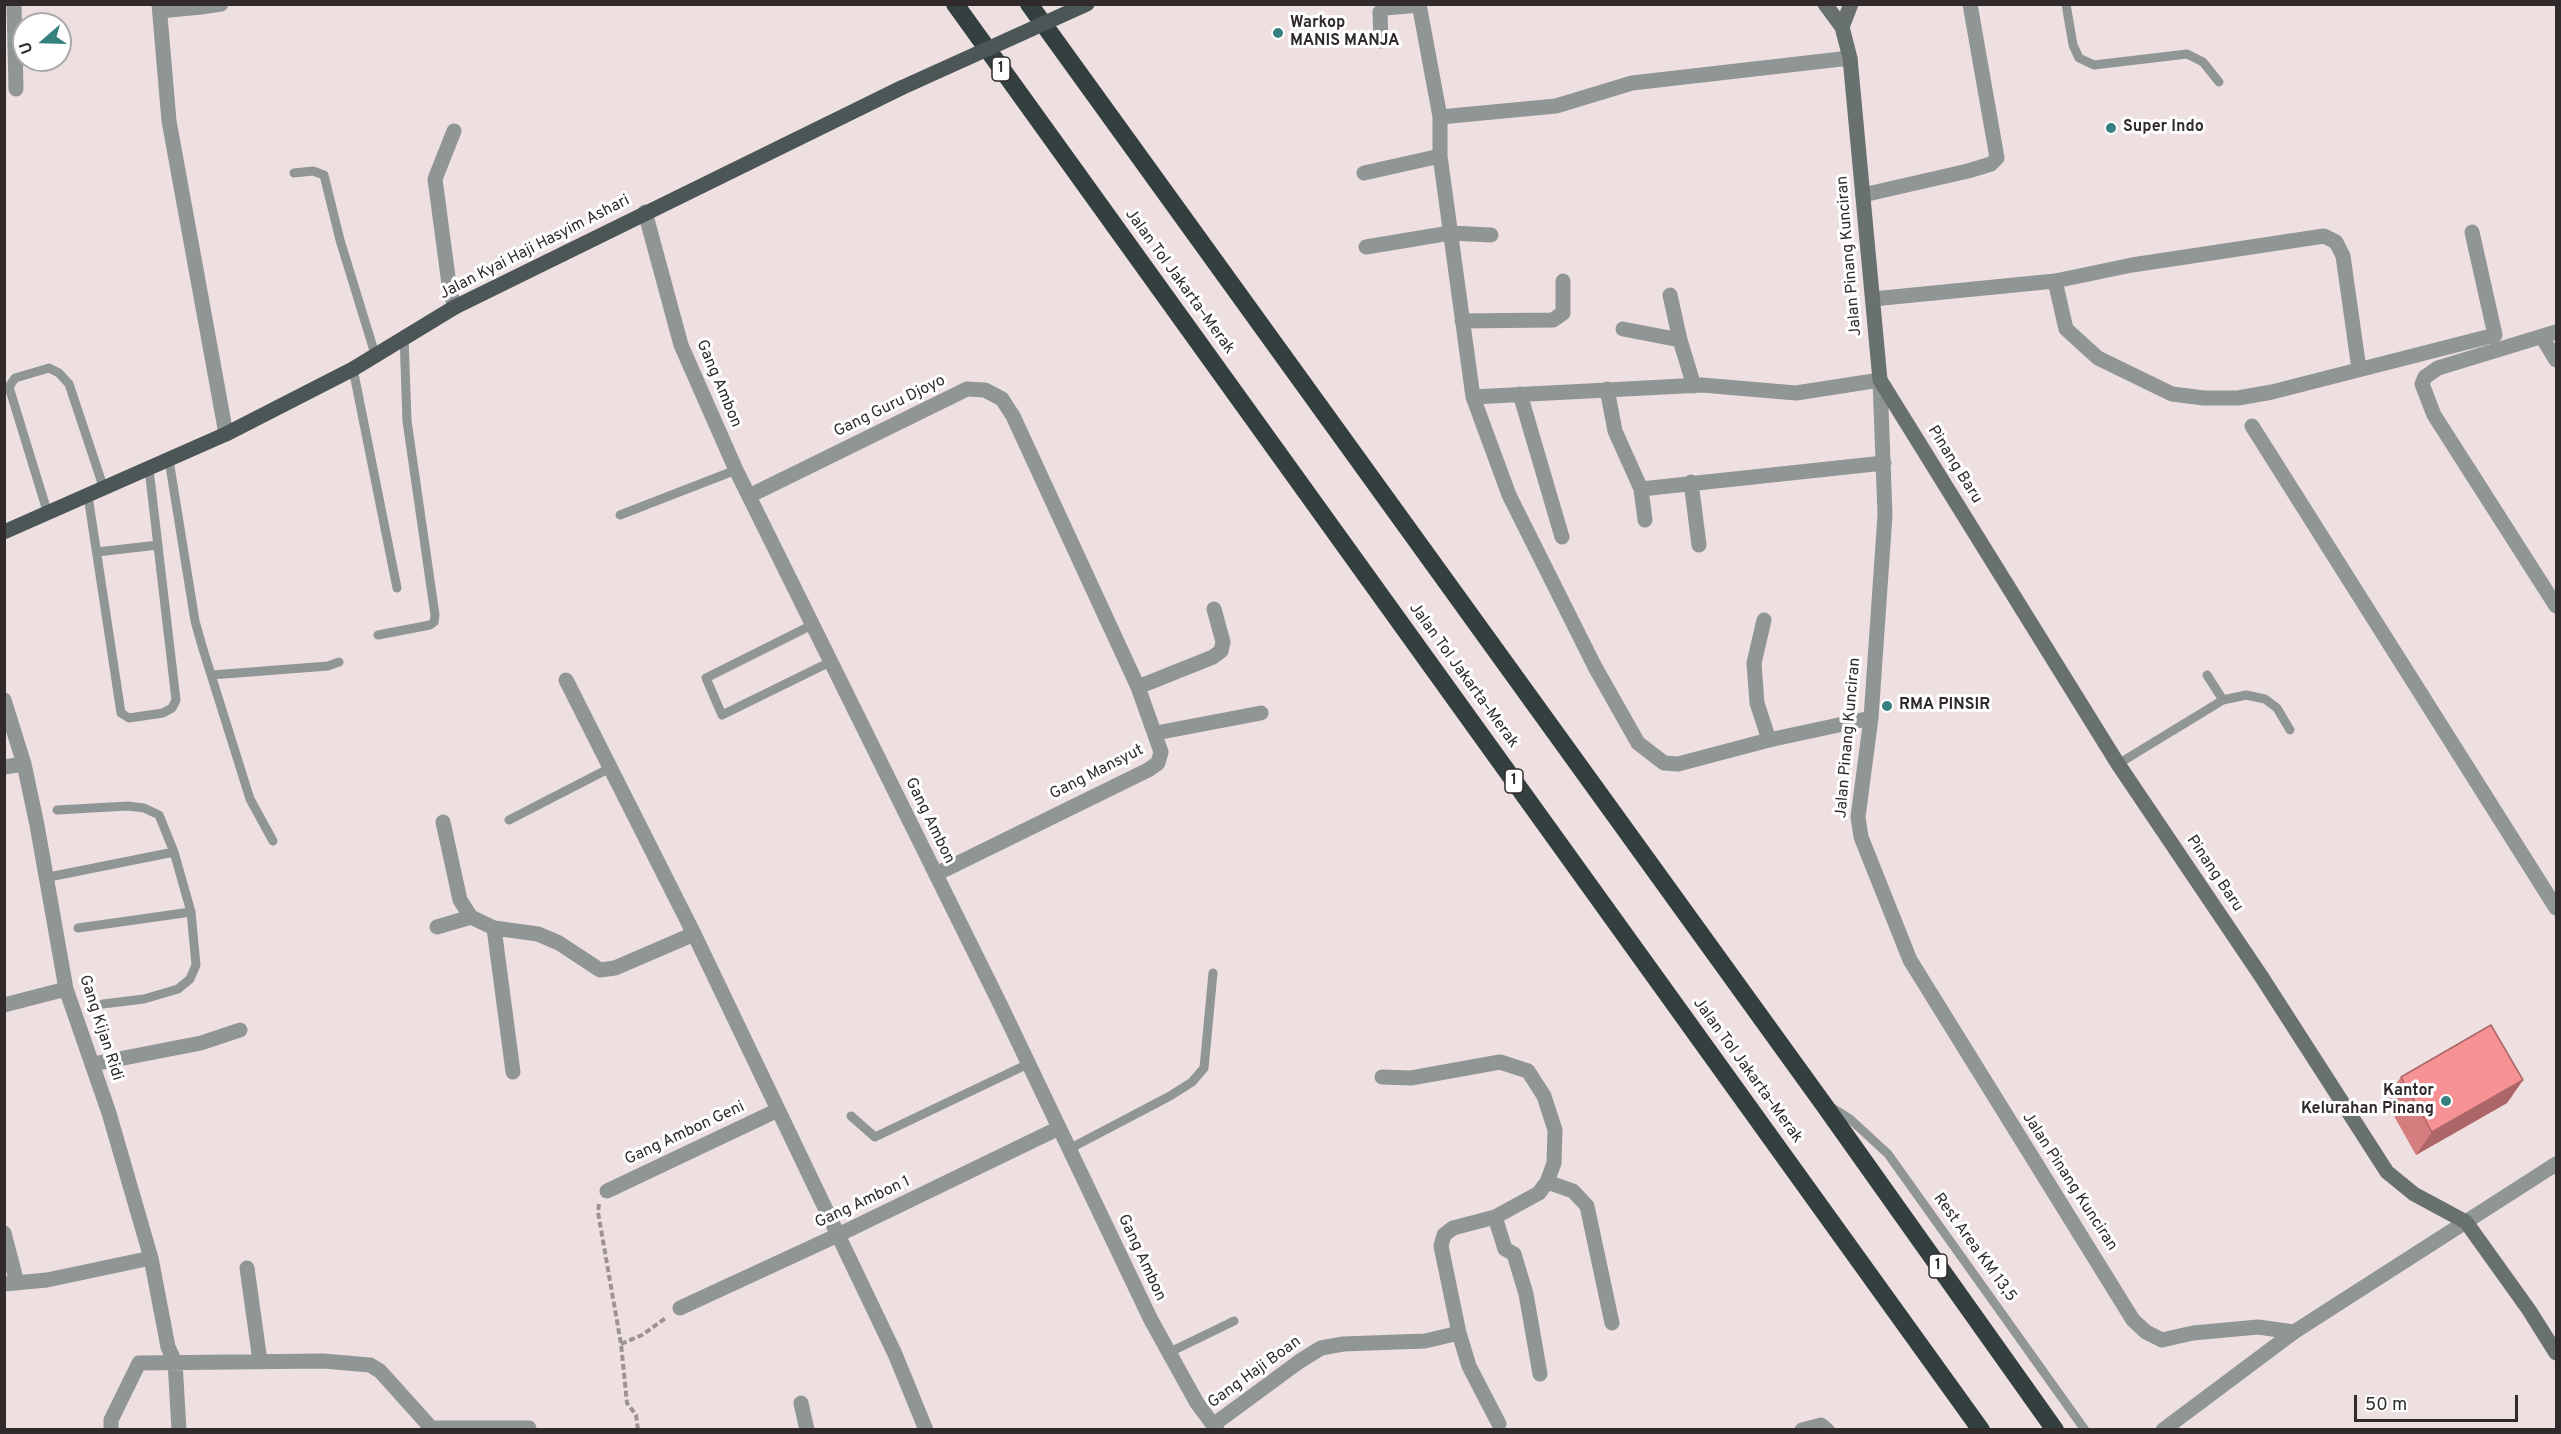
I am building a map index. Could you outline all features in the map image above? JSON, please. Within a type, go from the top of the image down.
[{"type":"highway","name":"Jalan Tol Jakarta–Merak","points":[[954,4],[1981,1430]]},
{"type":"highway","name":"1","points":[[1029,4],[1822,1102],[2055,1430]]},
{"type":"main road","name":"Jalan Kyai Haji Hasyim Ashari","points":[[4,532],[226,434],[353,369],[404,335],[455,307],[645,212],[901,88],[1087,4]]},
{"type":"main road","name":"Jalan Pinang Kunciran","points":[[1825,4],[1842,27],[1850,58],[1880,380]]},
{"type":"main road","points":[[1842,27],[1851,4]]},
{"type":"main road","name":"Pinang Baru","points":[[1880,380],[2118,764],[2261,976],[2386,1172],[2414,1194],[2466,1222],[2529,1310],[2556,1353]]},
{"type":"street","points":[[14,4],[16,89]]},
{"type":"street","points":[[221,4],[160,8],[169,121],[226,434]]},
{"type":"street","points":[[1863,195],[1968,171],[1991,164],[1997,158],[1970,4]]},
{"type":"street","points":[[1381,41],[1380,12],[1385,8],[1419,5],[1440,117],[1440,156],[1473,397],[1509,495],[1595,668],[1638,743],[1664,763],[1678,764],[1769,740],[1870,718]]},
{"type":"street","points":[[1440,117],[1556,106],[1632,83],[1850,58]]},
{"type":"street","points":[[454,131],[435,179],[450,292],[455,307]]},
{"type":"street","points":[[1364,173],[1440,156]]},
{"type":"street","name":"Gang Ambon","points":[[645,212],[681,345],[736,470],[936,874],[1168,1353],[1215,1427]]},
{"type":"street","points":[[2055,281],[2066,329],[2098,358],[2172,394],[2204,398],[2238,398],[2272,392],[2495,335],[2472,232]]},
{"type":"street","points":[[1366,247],[1450,233],[1491,235]]},
{"type":"street","points":[[1873,299],[2055,281],[2132,265],[2324,236],[2336,242],[2343,256],[2360,369]]},
{"type":"street","points":[[1462,321],[1553,320],[1563,313],[1563,281]]},
{"type":"street","points":[[1670,295],[1680,340],[1694,386]]},
{"type":"street","points":[[1623,329],[1680,340]]},
{"type":"street","points":[[2556,360],[2549,334],[2438,368],[2426,376],[2422,384],[2434,415],[2556,606]]},
{"type":"street","points":[[1473,397],[1694,386],[1796,393],[1880,380]]},
{"type":"street","name":"Jalan Pinang Kunciran","points":[[1880,380],[1885,515],[1870,718],[1858,817],[1861,837],[1910,960],[2133,1320],[2146,1332],[2162,1340],[2193,1333],[2258,1327],[2294,1332]]},
{"type":"street","name":"Gang Guru Djoyo","points":[[749,496],[967,389],[985,390],[1002,399],[1013,416],[1087,575]]},
{"type":"street","points":[[1608,389],[1615,430],[1641,489],[1645,520]]},
{"type":"street","points":[[1520,394],[1562,537]]},
{"type":"street","points":[[2252,426],[2556,908]]},
{"type":"street","points":[[1641,489],[1884,463]]},
{"type":"street","points":[[1691,482],[1699,545]]},
{"type":"street","name":"Gang Mansyut","points":[[936,874],[1158,763],[1161,752],[1156,733],[1138,687],[1087,575]]},
{"type":"street","points":[[1138,687],[1213,657],[1221,651],[1223,642],[1214,609]]},
{"type":"street","points":[[1764,620],[1754,663],[1757,703],[1769,740]]},
{"type":"street","points":[[566,680],[694,934],[895,1354],[926,1430]]},
{"type":"street","name":"Gang Kijan Ridi","points":[[4,700],[24,764],[66,988],[93,1064],[151,1258],[168,1347],[175,1362],[179,1430]]},
{"type":"street","points":[[1156,733],[1261,713]]},
{"type":"street","points":[[4,767],[24,764]]},
{"type":"street","points":[[442,822],[460,900],[471,917],[494,928],[538,934],[559,943],[600,970],[615,968],[694,934]]},
{"type":"street","points":[[437,927],[471,917]]},
{"type":"street","points":[[494,928],[513,1072]]},
{"type":"street","points":[[4,1005],[66,988]]},
{"type":"street","points":[[93,1064],[201,1043],[240,1030]]},
{"type":"street","points":[[1382,1077],[1410,1078],[1500,1062],[1528,1071],[1544,1096],[1555,1130],[1554,1163],[1547,1182],[1539,1193],[1496,1217],[1453,1228],[1443,1234],[1441,1246],[1459,1333],[1469,1366],[1499,1424]]},
{"type":"street","name":"Gang Ambon Geni","points":[[607,1191],[778,1110]]},
{"type":"street","name":"Gang Ambon 1","points":[[680,1308],[838,1235],[1059,1128]]},
{"type":"street","points":[[2163,1430],[2294,1332],[2556,1164]]},
{"type":"street","points":[[1547,1182],[1574,1191],[1587,1206],[1612,1323]]},
{"type":"street","points":[[1496,1217],[1505,1249],[1515,1254],[1526,1294],[1540,1374]]},
{"type":"street","points":[[4,1233],[11,1283],[47,1280],[151,1258]]},
{"type":"street","points":[[247,1268],[260,1362]]},
{"type":"street","name":"Gang Haji Boan","points":[[1215,1427],[1300,1361],[1321,1348],[1343,1344],[1425,1341],[1459,1333]]},
{"type":"street","points":[[111,1430],[111,1420],[139,1363],[175,1362],[370,1365],[388,1377],[432,1429],[529,1428]]},
{"type":"street","points":[[801,1403],[807,1430]]},
{"type":"street","points":[[1802,1430],[1821,1425],[1827,1430]]},
{"type":"lane","points":[[2066,4],[2073,45],[2079,58],[2094,65],[2187,54],[2203,62],[2219,82]]},
{"type":"lane","points":[[294,173],[313,171],[324,175],[340,240],[375,354]]},
{"type":"lane","points":[[378,635],[430,625],[434,622],[435,615],[407,421],[404,335]]},
{"type":"lane","points":[[48,514],[9,387],[15,378],[49,368],[60,373],[69,384],[104,489]]},
{"type":"lane","points":[[353,369],[397,588]]},
{"type":"lane","points":[[168,460],[195,621],[250,799],[273,841]]},
{"type":"lane","points":[[88,496],[121,713],[129,718],[163,713],[172,708],[176,699],[149,469]]},
{"type":"lane","points":[[620,515],[736,470]]},
{"type":"lane","points":[[97,552],[158,544]]},
{"type":"lane","points":[[812,625],[706,678],[722,715],[830,662]]},
{"type":"lane","points":[[212,675],[328,666],[339,662]]},
{"type":"lane","points":[[2207,675],[2223,700]]},
{"type":"lane","points":[[2118,764],[2223,700],[2246,695],[2265,699],[2277,708],[2290,730]]},
{"type":"lane","points":[[510,820],[610,768]]},
{"type":"lane","points":[[57,810],[128,806],[144,807],[159,815],[174,852],[191,912],[196,965],[190,979],[178,989],[144,999],[103,1004]]},
{"type":"lane","points":[[44,878],[174,852]]},
{"type":"lane","points":[[78,928],[191,912]]},
{"type":"lane","points":[[1070,1149],[1170,1096],[1192,1082],[1204,1068],[1214,973]]},
{"type":"lane","points":[[851,1116],[875,1137],[1028,1064]]},
{"type":"lane","name":"Rest Area KM 13,5","points":[[1822,1102],[1850,1119],[1888,1154],[2085,1430]]},
{"type":"lane","points":[[1168,1353],[1234,1321]]},
{"type":"path","points":[[607,1191],[600,1201],[598,1212],[621,1344],[627,1402],[636,1415],[638,1430]]},
{"type":"path","points":[[621,1344],[642,1335],[680,1308]]},
{"type":"building","name":"Kantor Kelurahan Pinang","points":[[2491,1025],[2523,1080],[2432,1132],[2401,1077]]},
{"type":"place","name":"Warkop MANIS MANJA","points":[[1278,33]]},
{"type":"place","name":"Super Indo","points":[[2111,128]]},
{"type":"place","name":"RMA PINSIR","points":[[1887,706]]},
{"type":"place","name":"Kantor Kelurahan Pinang","points":[[2446,1101]]}]
